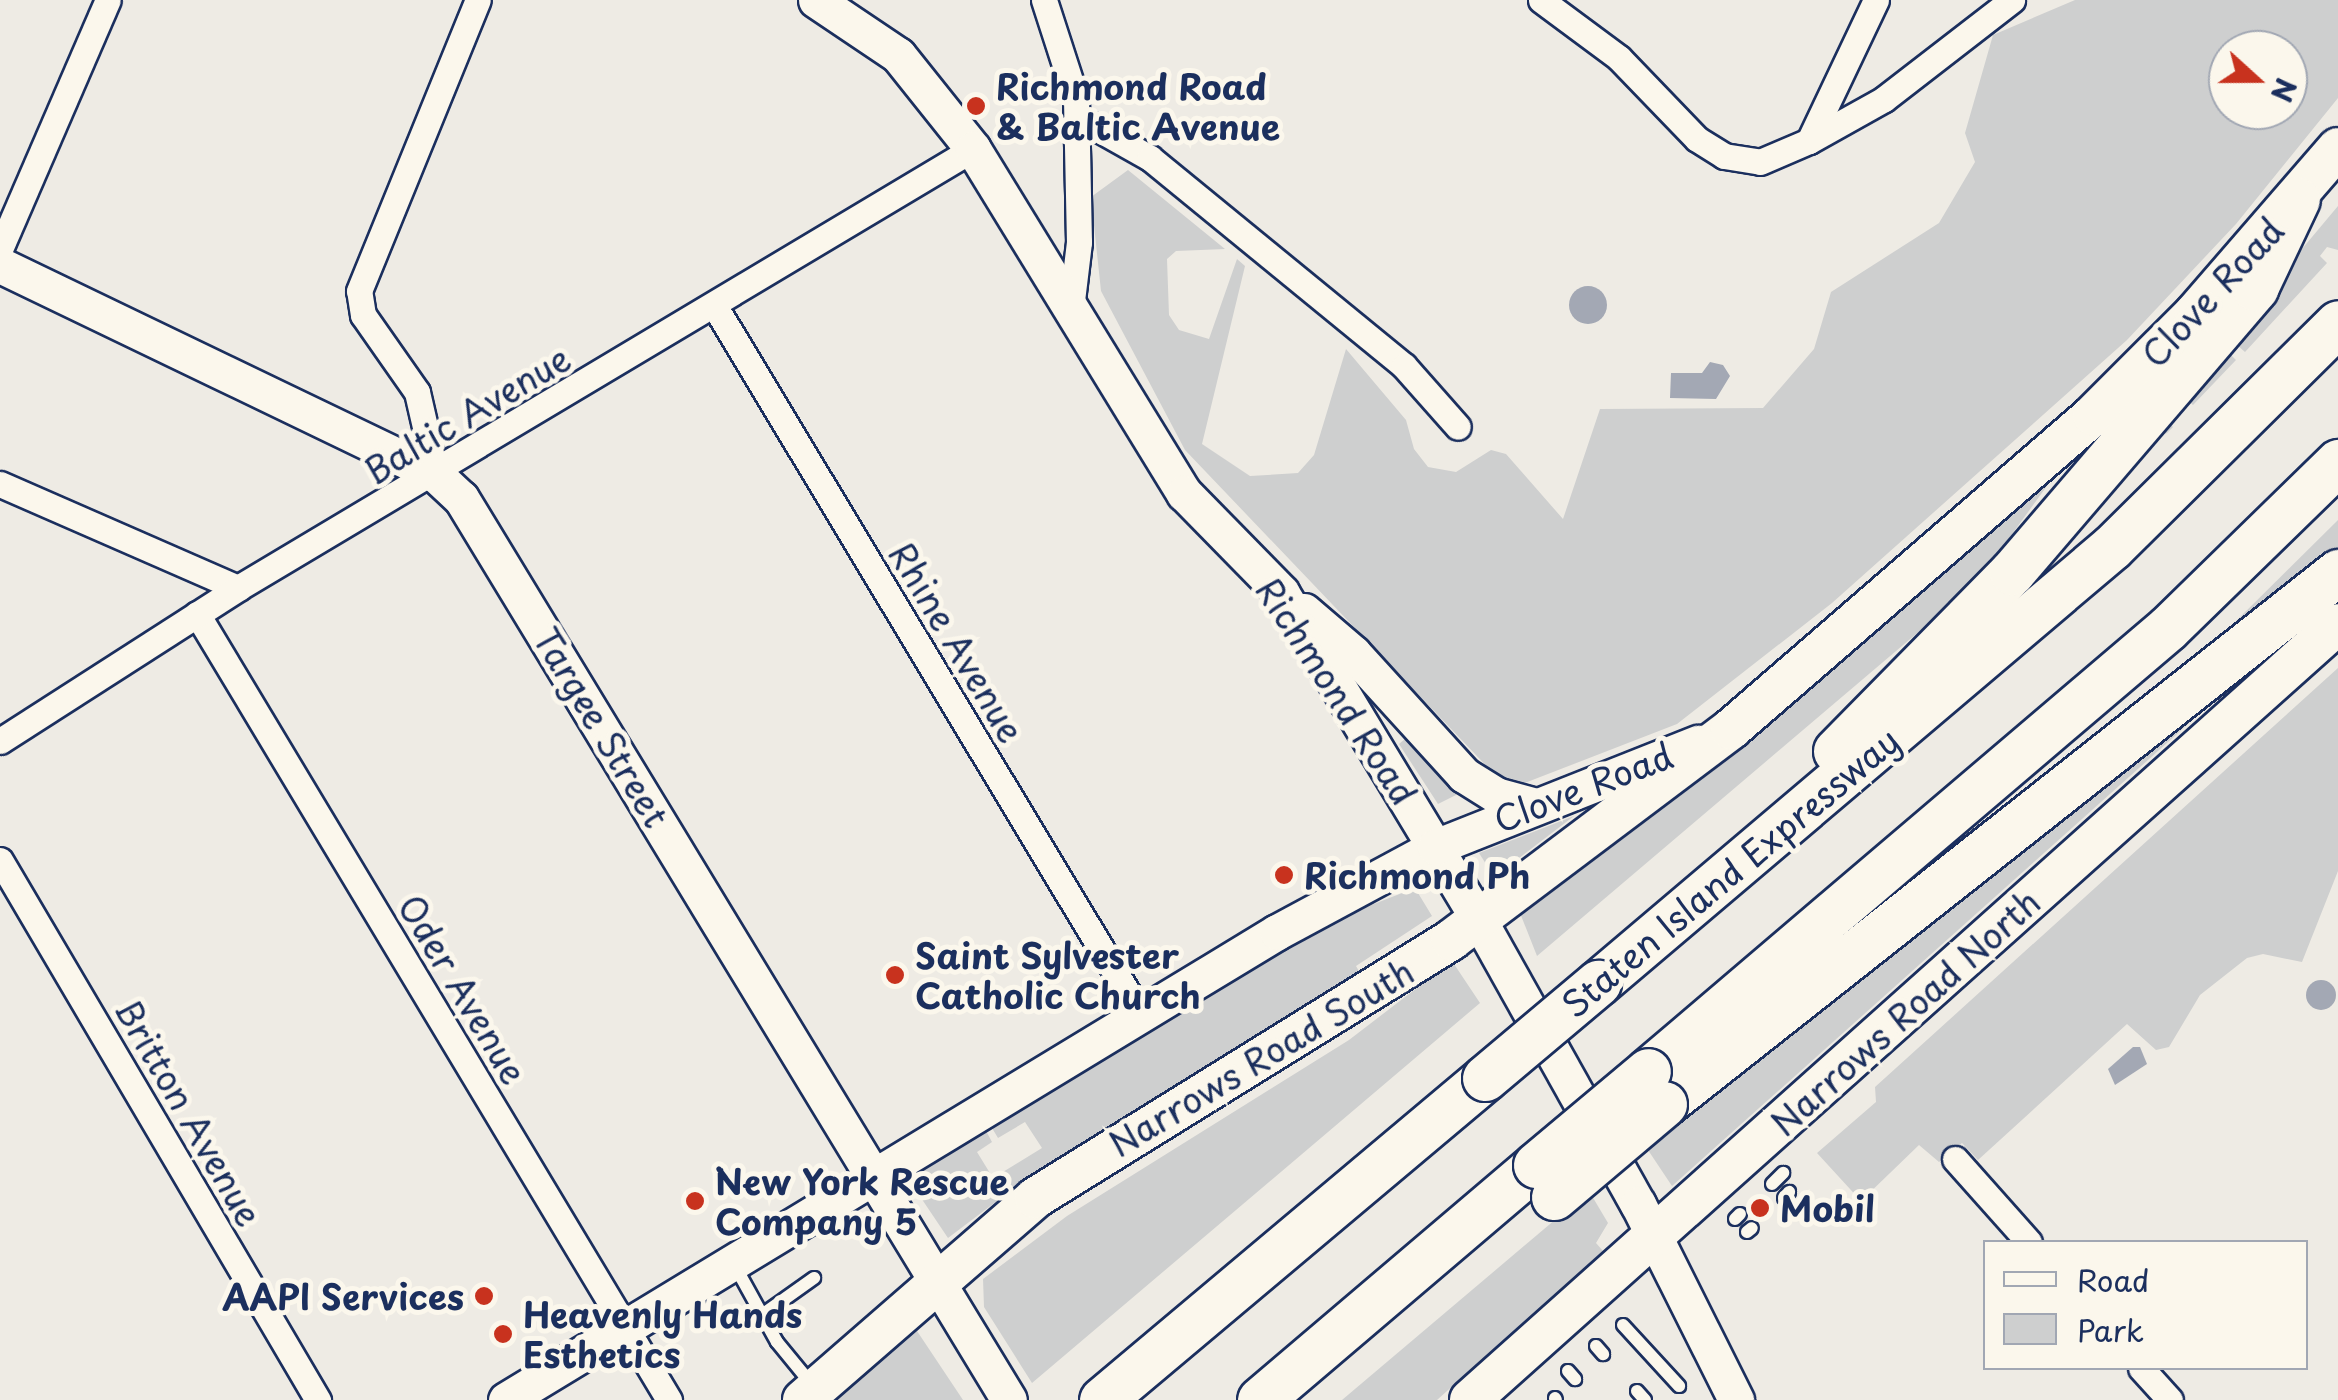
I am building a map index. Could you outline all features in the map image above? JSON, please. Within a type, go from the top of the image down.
[{"type":"highway","points":[[1714,885],[2067,510],[2255,288],[2297,200]]},
{"type":"highway","name":"Staten Island Expressway","points":[[1102,1400],[2112,547],[2338,322]]},
{"type":"highway","points":[[1260,1400],[1451,1243],[1545,1181],[1656,1088],[2168,628],[2338,462]]},
{"type":"highway","points":[[1656,1088],[2338,572]]},
{"type":"main road","name":"Richmond Road","points":[[816,0],[898,56],[973,149],[1184,493],[1281,592],[1480,920],[1653,1236],[1736,1400]]},
{"type":"main road","name":"Clove Road","points":[[506,1400],[872,1175],[1435,846],[1731,729],[2094,415],[2297,200],[2338,148]]},
{"type":"main road","name":"Targee Street","points":[[0,265],[436,475],[480,526],[1008,1400]]},
{"type":"main road","points":[[1281,592],[1354,653],[1464,775],[1496,795],[1536,806]]},
{"type":"main road","name":"Narrows Road North","points":[[1470,1400],[2338,624]]},
{"type":"main road","name":"Narrows Road South","points":[[809,1394],[936,1279],[1073,1172],[1480,920],[1731,729]]},
{"type":"street","points":[[0,249],[108,0]]},
{"type":"street","points":[[436,475],[417,392],[362,315],[359,291],[478,0]]},
{"type":"street","points":[[1044,0],[1068,60],[1077,117],[1078,242],[1070,309]]},
{"type":"street","points":[[1540,0],[1619,58],[1674,120],[1724,156],[1760,162],[1809,141],[1884,99],[2012,0]]},
{"type":"street","points":[[1809,141],[1876,0]]},
{"type":"street","points":[[1077,117],[1150,158],[1404,366],[1458,426]]},
{"type":"street","name":"Baltic Avenue","points":[[0,741],[238,588],[436,475],[973,149]]},
{"type":"street","name":"Rhine Avenue","points":[[714,304],[1141,1015]]},
{"type":"street","points":[[0,484],[238,588]]},
{"type":"street","name":"Oder Avenue","points":[[197,614],[668,1400]]},
{"type":"street","name":"Britton Avenue","points":[[0,860],[318,1400]]},
{"type":"street","points":[[1955,1160],[2027,1240]]},
{"type":"street","points":[[2143,1370],[2170,1400]]},
{"type":"lane","points":[[1772,1184],[1783,1173]]},
{"type":"lane","points":[[733,1260],[809,1394]]},
{"type":"lane","points":[[762,1316],[814,1278]]},
{"type":"lane","points":[[1623,1324],[1679,1386]]},
{"type":"green space","points":[[2075,0],[2338,0],[2338,98],[2236,224],[2127,340],[1832,603],[1677,724],[1517,786],[1496,776],[1185,450],[1101,291],[1091,197],[1128,170],[1225,249],[1176,251],[1167,259],[1169,315],[1179,330],[1209,339],[1237,259],[1245,266],[1202,444],[1250,476],[1298,473],[1314,455],[1346,349],[1406,420],[1414,449],[1428,467],[1456,472],[1491,450],[1506,454],[1563,519],[1600,409],[1763,408],[1814,349],[1831,292],[1939,223],[1975,162],[1965,133],[1993,35]]},
{"type":"green space","points":[[2338,206],[2338,250],[2327,247],[2320,256],[2327,263],[2245,352],[2237,345],[2229,353],[2236,360],[2193,405],[2186,399],[2166,420],[2173,427],[2167,433],[2136,447]]},
{"type":"green space","points":[[2055,475],[1996,556],[1929,623],[1537,956],[1520,913],[1722,758]]},
{"type":"green space","points":[[2338,520],[2338,547],[2231,638],[2226,631]]},
{"type":"green space","points":[[2338,668],[2338,871],[2302,962],[2263,954],[2247,958],[2200,995],[2169,1047],[2156,1050],[2127,1024],[1978,1160],[1962,1143],[1939,1162],[1919,1145],[1861,1201],[1817,1153],[1876,1102],[1875,1087]]},
{"type":"green space","points":[[2222,686],[2196,717],[1672,1186],[1644,1144]]},
{"type":"green space","points":[[1405,739],[1458,794],[1438,804],[1399,744]]},
{"type":"green space","points":[[1574,816],[1501,872],[1491,872],[1479,853]]},
{"type":"green space","points":[[1415,888],[1432,916],[1356,966],[1360,973],[1035,1172],[948,1238],[913,1186],[917,1168],[984,1127],[992,1142],[977,1152],[993,1178],[1042,1148],[1025,1122],[998,1138],[989,1123],[1307,930]]},
{"type":"green space","points":[[1452,961],[1480,1003],[1032,1383],[984,1307],[983,1279],[1067,1216],[1349,1040]]},
{"type":"green space","points":[[1589,1191],[1608,1223],[1596,1243],[1603,1251],[1437,1400],[1342,1400]]},
{"type":"green space","points":[[913,1325],[963,1400],[824,1400]]},
{"type":"shaded area","points":[[1588,286],[1601,292],[1607,305],[1601,318],[1588,324],[1575,318],[1569,305],[1575,292]]},
{"type":"shaded area","points":[[1710,362],[1723,365],[1730,376],[1716,399],[1670,398],[1671,373],[1702,373]]},
{"type":"shaded area","points":[[2321,980],[2332,984],[2336,995],[2332,1006],[2321,1010],[2310,1006],[2306,995],[2310,984]]},
{"type":"shaded area","points":[[2133,1047],[2140,1047],[2147,1064],[2115,1085],[2108,1069]]},
{"type":"place","name":"Richmond Road & Baltic Avenue","points":[[976,106]]},
{"type":"place","name":"Richmond Ph","points":[[1284,875]]},
{"type":"place","name":"Saint Sylvester Catholic Church","points":[[895,975]]},
{"type":"place","name":"New York Rescue Company 5","points":[[695,1201]]},
{"type":"place","name":"Mobil","points":[[1760,1208]]},
{"type":"place","name":"AAPI Services","points":[[484,1296]]},
{"type":"place","name":"Heavenly Hands Esthetics","points":[[503,1334]]}]
